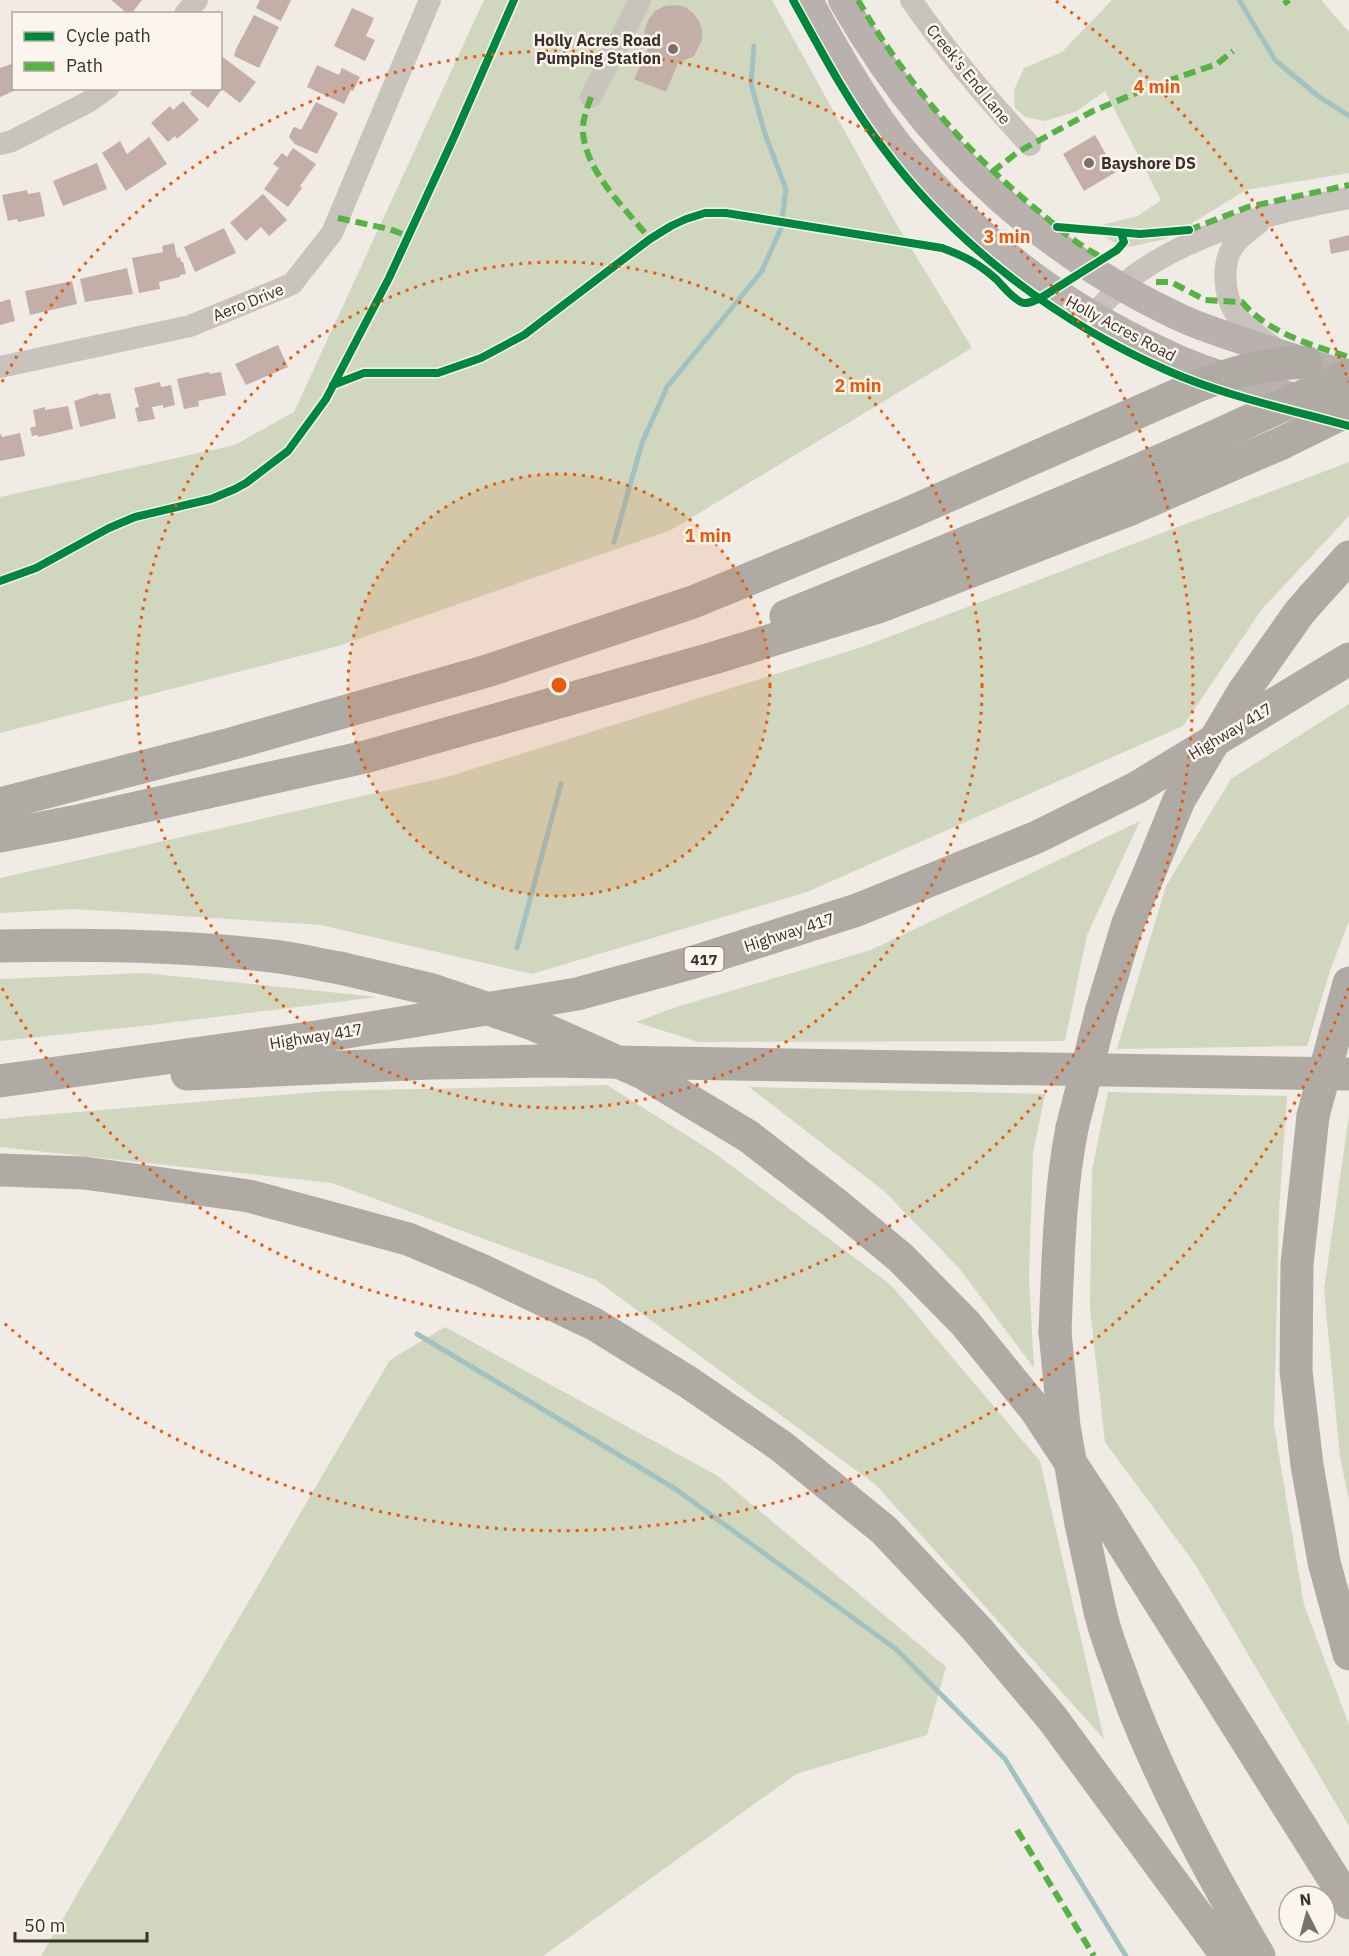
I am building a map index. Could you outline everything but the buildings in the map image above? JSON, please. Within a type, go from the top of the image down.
[{"type":"highway","points":[[0,804],[227,745],[487,671],[693,602],[891,521],[1224,375],[1295,359]]},
{"type":"highway","points":[[598,691],[982,537],[1158,463],[1349,375]]},
{"type":"highway","points":[[0,836],[365,757],[714,658],[878,607],[1128,510],[1282,443],[1349,411]]},
{"type":"highway","points":[[1258,1956],[1185,1823],[1140,1726],[1105,1632],[1081,1524],[1064,1426],[1055,1332],[1059,1226],[1065,1163],[1102,1009],[1128,923],[1179,800],[1244,692],[1299,613],[1349,557]]},
{"type":"highway","name":"Highway 417","points":[[0,1082],[296,1040],[577,994],[694,962],[857,910],[1037,837],[1136,788],[1349,659]]},
{"type":"highway","points":[[0,946],[100,945],[218,950],[265,955],[340,968],[429,989],[530,1023],[645,1074],[748,1136],[900,1257],[966,1324],[1035,1409],[1101,1509],[1349,1903]]},
{"type":"highway","points":[[1349,983],[1313,1116],[1297,1264],[1296,1371],[1307,1465],[1324,1562],[1349,1654]]},
{"type":"highway","points":[[0,1082],[408,1064],[547,1061],[1349,1074]]},
{"type":"highway","points":[[0,1170],[84,1173],[249,1196],[408,1239],[481,1270],[594,1324],[688,1383],[781,1446],[884,1530],[978,1629],[1052,1718],[1227,1956]]},
{"type":"main road","name":"Holly Acres Road","points":[[809,0],[851,73],[892,135],[919,168],[997,248],[1059,295],[1092,315],[1180,359],[1224,375],[1349,411]]},
{"type":"main road","points":[[842,0],[895,84],[916,111],[982,183],[1045,237],[1120,288],[1179,317],[1295,359],[1349,375]]},
{"type":"street","points":[[187,12],[197,0]]},
{"type":"street","name":"Aero Drive","points":[[0,367],[190,326],[292,284],[332,233],[430,0]]},
{"type":"street","points":[[591,97],[640,0]]},
{"type":"street","name":"Creek's End Lane","points":[[911,0],[943,46],[991,104],[1030,145]]},
{"type":"street","points":[[0,144],[12,141],[88,102],[105,90]]},
{"type":"street","points":[[1092,315],[1138,273],[1188,245],[1269,215],[1349,198]]},
{"type":"street","points":[[1269,215],[1244,234],[1232,247],[1226,274],[1227,286],[1234,312],[1248,327],[1295,359]]},
{"type":"green space","points":[[484,0],[772,0],[891,215],[972,348],[671,530],[335,647],[0,733],[0,497],[235,445],[294,412]]},
{"type":"green space","points":[[1112,0],[1321,0],[1349,32],[1349,173],[1246,190],[1166,239],[1124,248],[1089,228],[1138,216],[1161,200],[1105,91],[1077,111],[1045,121],[1025,117],[1015,108],[1014,90],[1024,68],[1062,52]]},
{"type":"green space","points":[[1349,462],[1349,516],[1262,609],[1183,726],[807,892],[532,974],[321,925],[74,909],[0,913],[0,878],[447,777],[862,647]]},
{"type":"green space","points":[[1349,704],[1349,921],[1331,968],[1307,1046],[1117,1049],[1166,886],[1231,779]]},
{"type":"green space","points":[[1140,821],[1087,935],[1065,1041],[698,1042],[636,1022],[676,1007],[871,950]]},
{"type":"green space","points":[[144,973],[378,997],[0,1041],[0,979]]},
{"type":"green space","points":[[607,1085],[713,1152],[891,1285],[1040,1461],[1104,1739],[876,1485],[596,1280],[332,1183],[0,1147],[0,1119],[19,1117],[328,1091]]},
{"type":"green space","points":[[749,1087],[1045,1094],[1033,1153],[1029,1278],[1034,1368],[959,1268],[884,1191]]},
{"type":"green space","points":[[1108,1092],[1287,1096],[1279,1210],[1274,1425],[1304,1605],[1349,1725],[1349,1826],[1195,1564],[1105,1442],[1090,1308],[1092,1170]]},
{"type":"green space","points":[[1349,1115],[1349,1500],[1340,1457],[1324,1289]]},
{"type":"green space","points":[[445,1327],[718,1476],[946,1667],[927,1735],[796,1774],[543,1956],[41,1956],[390,1360]]},
{"type":"waterway","points":[[1239,0],[1275,60],[1318,96],[1349,116]]},
{"type":"waterway","points":[[614,542],[642,443],[667,387],[762,271],[781,228],[786,189],[765,134],[751,84],[754,46]]},
{"type":"waterway","points":[[517,948],[561,784]]},
{"type":"waterway","points":[[417,1334],[674,1488],[896,1649],[1005,1759],[1126,1956]]},
{"type":"marked path","points":[[858,0],[896,60],[940,116],[964,142],[1057,227],[1106,259]]},
{"type":"marked path","points":[[1284,4],[1289,0]]},
{"type":"marked path","points":[[992,172],[1018,152],[1093,111],[1153,86],[1217,64],[1233,51]]},
{"type":"marked path","points":[[591,97],[585,115],[583,133],[592,163],[609,190],[650,239]]},
{"type":"marked path","points":[[1189,230],[1248,207],[1349,185]]},
{"type":"marked path","points":[[338,218],[389,229],[408,236]]},
{"type":"marked path","points":[[1156,282],[1171,282],[1205,300],[1242,302],[1264,322],[1277,330],[1349,357]]},
{"type":"marked path","points":[[1017,1830],[1094,1956]]},
{"type":"cycle path","points":[[0,581],[36,568],[109,528],[135,517],[211,499],[235,489],[288,451],[326,399],[389,278],[514,0]]},
{"type":"cycle path","points":[[793,0],[847,94],[883,148],[942,217],[1010,277],[1047,304],[1086,328],[1166,370],[1233,395],[1349,426]]},
{"type":"cycle path","points":[[333,385],[364,373],[438,373],[481,358],[524,335],[650,239],[671,226],[705,213],[726,213],[942,248],[977,264],[1014,297],[1026,303],[1039,299],[1117,250],[1124,242],[1121,233]]},
{"type":"cycle path","points":[[1057,227],[1140,234],[1189,230]]},
{"type":"place","name":"Holly Acres Road Pumping Station","points":[[673,49]]},
{"type":"place","name":"Bayshore DS","points":[[1089,163]]}]
